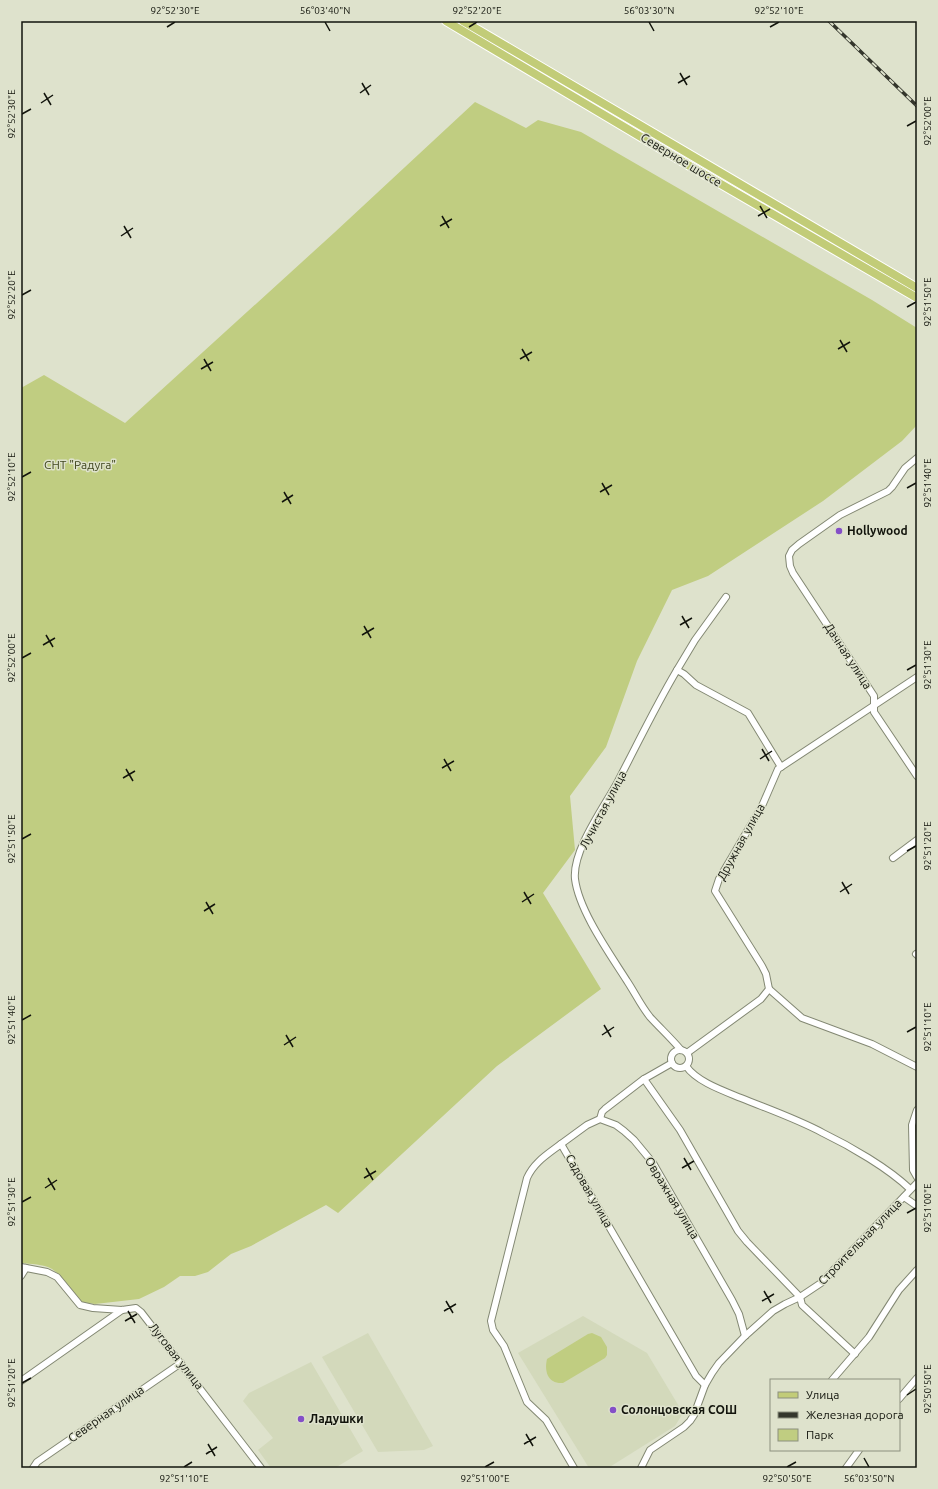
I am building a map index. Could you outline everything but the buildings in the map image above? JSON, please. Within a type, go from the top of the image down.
[{"type":"main road","name":"Северное шоссе","points":[[446,21],[688,165],[917,298]]},
{"type":"main road","name":"Северное шоссе","points":[[463,21],[917,288]]},
{"type":"street","name":"Дачная улица","points":[[917,458],[906,468],[888,491],[840,515],[799,544],[792,550],[789,556],[790,566],[793,573],[874,696],[874,712],[917,776]]},
{"type":"street","name":"Лучистая улица","points":[[684,1051],[650,1017],[601,940],[583,905],[575,878],[577,860],[584,841],[617,783],[677,670],[695,640],[726,597]]},
{"type":"street","points":[[677,670],[696,685],[748,714],[781,767]]},
{"type":"street","name":"Дружная улица","points":[[769,989],[769,982],[762,966],[715,891],[719,880],[762,806],[776,773],[781,767],[917,677]]},
{"type":"street","points":[[893,858],[917,840]]},
{"type":"street","points":[[684,1051],[690,1060],[686,1066],[681,1069],[677,1068],[672,1063],[671,1059],[673,1053],[684,1051],[761,999],[769,989],[802,1018],[872,1044],[917,1067]]},
{"type":"street","points":[[561,1144],[587,1125],[600,1119],[602,1112],[605,1109],[644,1079],[672,1063]]},
{"type":"street","points":[[686,1066],[690,1072],[714,1086],[823,1133],[872,1161],[901,1180],[910,1189]]},
{"type":"street","points":[[644,1079],[680,1130],[738,1231],[800,1297],[802,1305],[855,1354]]},
{"type":"street","points":[[917,1110],[912,1125],[913,1170],[917,1177]]},
{"type":"street","name":"Овражная улица","points":[[600,1119],[616,1125],[629,1136],[653,1163],[732,1300],[739,1314],[745,1336]]},
{"type":"street","name":"Садовая улица","points":[[574,1468],[546,1420],[527,1402],[504,1346],[493,1330],[491,1321],[530,1170],[561,1144],[696,1376],[705,1385]]},
{"type":"street","name":"Строительная улица","points":[[641,1468],[650,1450],[684,1427],[690,1421],[694,1415],[705,1385],[719,1363],[745,1336],[773,1311],[800,1297],[821,1283],[917,1183]]},
{"type":"street","points":[[904,1197],[917,1206]]},
{"type":"street","points":[[21,1276],[23,1268]]},
{"type":"street","name":"Луговая улица","points":[[23,1268],[47,1272],[57,1277],[80,1305],[93,1308],[122,1310],[136,1308],[141,1312],[261,1468]]},
{"type":"street","points":[[833,1379],[869,1337],[899,1290],[917,1270]]},
{"type":"street","points":[[21,1380],[122,1310]]},
{"type":"street","name":"Северная улица","points":[[33,1468],[37,1462],[181,1363]]},
{"type":"street","points":[[900,1398],[917,1378]]},
{"type":"street","points":[[846,1468],[858,1451]]},
{"type":"shaded area","points":[[583,1316],[647,1353],[683,1413],[675,1426],[608,1468],[589,1468],[518,1353]]},
{"type":"shaded area","points":[[368,1333],[433,1446],[424,1450],[378,1452],[322,1357]]},
{"type":"shaded area","name":"Ладушки","points":[[311,1362],[363,1451],[335,1468],[271,1468],[258,1450],[273,1438],[243,1401],[249,1393]]},
{"type":"green space","name":"СНТ \"Радуга\"","points":[[475,102],[526,128],[538,120],[581,132],[872,300],[917,328],[917,425],[902,441],[823,501],[708,576],[672,590],[637,661],[606,747],[570,796],[575,850],[543,893],[601,989],[497,1066],[338,1213],[326,1205],[251,1246],[231,1254],[208,1272],[195,1276],[180,1276],[164,1287],[139,1299],[95,1304],[81,1302],[64,1280],[52,1269],[41,1265],[21,1263],[21,388],[44,375],[125,423]]},
{"type":"green space","points":[[592,1333],[601,1337],[607,1347],[607,1355],[605,1358],[563,1383],[554,1382],[547,1373],[547,1359]]},
{"type":"railway","points":[[829,21],[917,106]]},
{"type":"place","name":"Hollywood","points":[[839,531]]},
{"type":"place","name":"Солонцовская СОШ","points":[[613,1410]]},
{"type":"place","name":"Ладушки","points":[[301,1419]]}]
